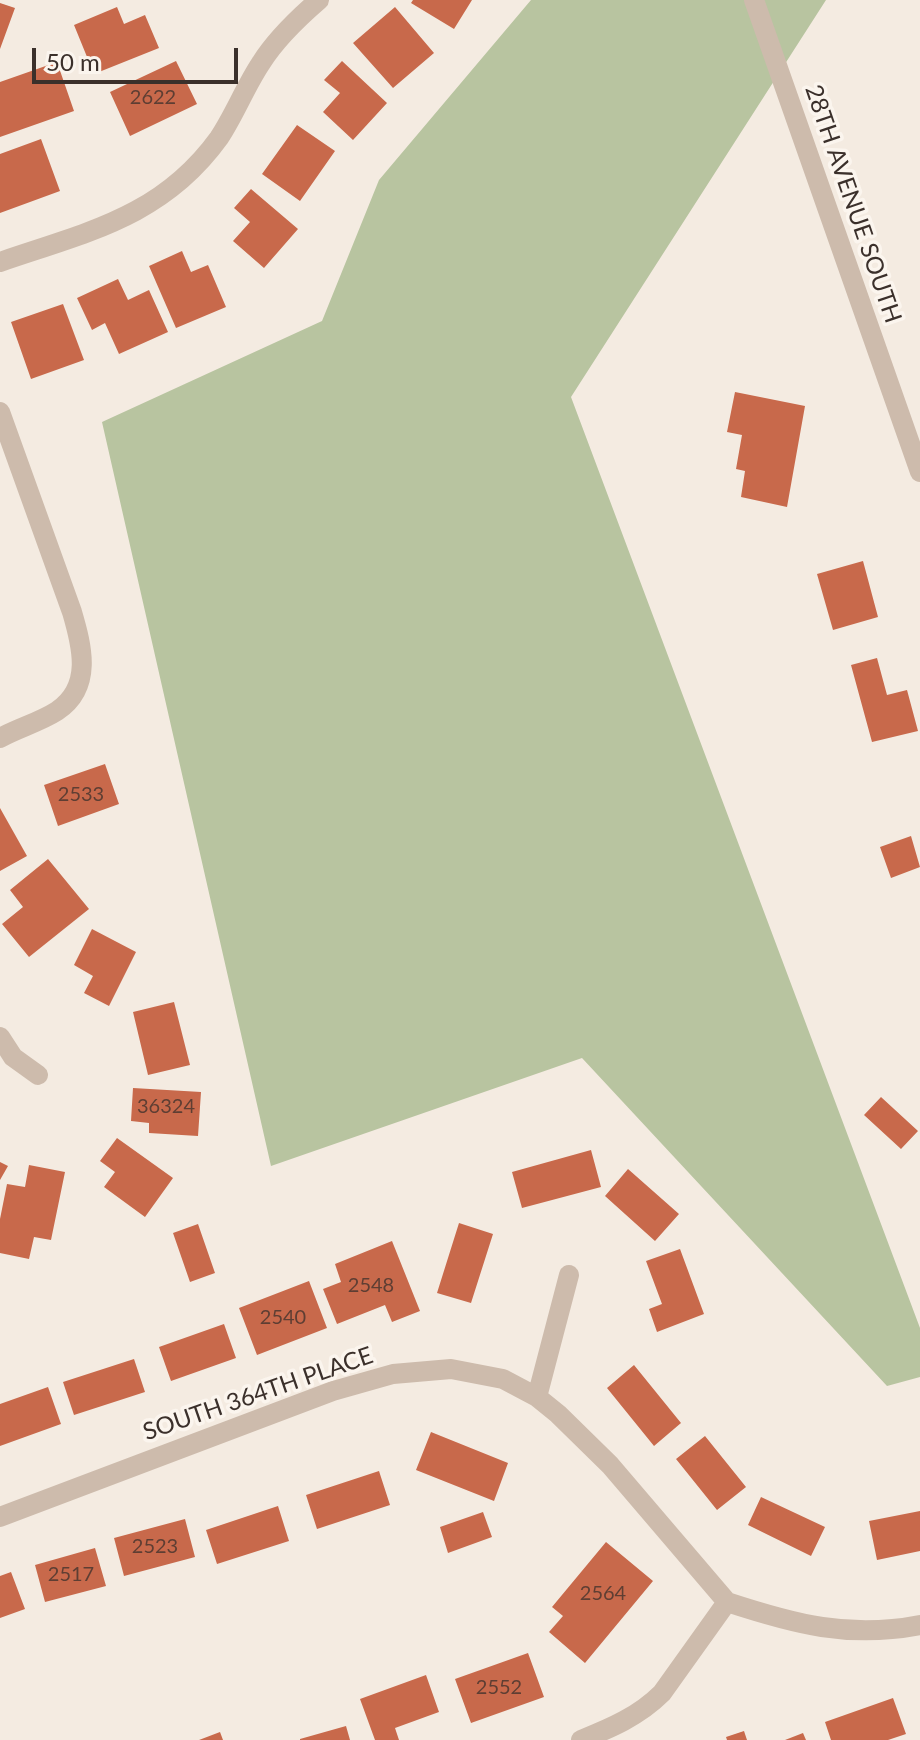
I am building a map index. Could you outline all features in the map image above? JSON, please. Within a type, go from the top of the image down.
[{"type":"street","points":[[0,262],[122,218],[162,197],[179,183],[220,136],[260,64],[276,42],[319,0]]},
{"type":"street","name":"28TH AVENUE SOUTH","points":[[754,0],[919,466]]},
{"type":"street","points":[[0,412],[69,602],[82,650],[82,670],[74,693],[58,710],[0,738]]},
{"type":"street","points":[[0,1037],[13,1057],[38,1075]]},
{"type":"street","points":[[537,1397],[569,1275]]},
{"type":"street","name":"SOUTH 364TH PLACE","points":[[0,1517],[183,1446],[369,1380],[414,1371],[451,1369],[503,1379],[537,1397],[584,1437],[610,1465],[727,1602]]},
{"type":"street","points":[[581,1740],[612,1727],[652,1703],[727,1602],[790,1623],[848,1631],[875,1632],[920,1625]]},
{"type":"green space","points":[[531,0],[826,0],[571,397],[920,1328],[920,1377],[887,1386],[582,1058],[271,1166],[102,422],[322,321],[379,180]]},
{"type":"building","points":[[413,0],[472,0],[454,29],[411,3]]},
{"type":"building","points":[[0,3],[15,8],[0,49]]},
{"type":"building","points":[[117,7],[124,24],[145,15],[159,48],[94,74],[74,25]]},
{"type":"building","points":[[395,7],[434,53],[393,88],[353,43]]},
{"type":"building","points":[[176,61],[197,104],[130,136],[110,92]]},
{"type":"building","points":[[342,61],[387,103],[353,140],[323,112],[340,93],[324,80]]},
{"type":"building","points":[[57,62],[74,111],[0,137],[0,82]]},
{"type":"building","points":[[297,125],[335,151],[300,201],[262,174]]},
{"type":"building","points":[[41,139],[60,191],[0,213],[0,154]]},
{"type":"building","points":[[251,189],[298,229],[264,268],[233,241],[250,222],[234,208]]},
{"type":"building","points":[[182,251],[191,272],[208,265],[226,307],[176,328],[149,266]]},
{"type":"building","points":[[118,279],[128,300],[149,290],[168,332],[119,354],[105,323],[92,330],[77,298]]},
{"type":"building","points":[[63,304],[84,360],[31,379],[11,322]]},
{"type":"building","points":[[735,392],[805,406],[787,507],[741,497],[745,471],[736,469],[742,435],[727,432]]},
{"type":"building","points":[[863,561],[878,617],[833,630],[817,574]]},
{"type":"building","points":[[877,658],[887,695],[907,690],[918,731],[872,742],[851,665]]},
{"type":"building","points":[[105,764],[119,804],[58,826],[44,785]]},
{"type":"building","points":[[0,808],[27,856],[0,871]]},
{"type":"building","points":[[911,836],[920,867],[891,878],[880,847]]},
{"type":"building","points":[[48,859],[89,909],[29,957],[2,924],[23,907],[10,890]]},
{"type":"building","points":[[92,929],[136,952],[109,1006],[84,993],[93,976],[74,965]]},
{"type":"building","points":[[174,1002],[190,1065],[148,1075],[133,1012]]},
{"type":"building","points":[[133,1088],[201,1092],[198,1136],[149,1133],[149,1123],[131,1121]]},
{"type":"building","points":[[881,1097],[918,1131],[901,1149],[864,1115]]},
{"type":"building","points":[[117,1138],[173,1178],[145,1217],[104,1187],[115,1172],[100,1161]]},
{"type":"building","points":[[591,1150],[601,1187],[522,1208],[512,1172]]},
{"type":"building","points":[[0,1162],[8,1166],[0,1180]]},
{"type":"building","points":[[29,1165],[65,1172],[51,1240],[34,1237],[29,1259],[0,1253],[0,1219],[7,1184],[25,1187]]},
{"type":"building","points":[[628,1169],[679,1214],[655,1241],[605,1196]]},
{"type":"building","points":[[459,1223],[493,1234],[471,1303],[437,1293]]},
{"type":"building","points":[[198,1224],[215,1273],[190,1282],[173,1233]]},
{"type":"building","points":[[392,1241],[420,1311],[392,1322],[385,1305],[337,1324],[323,1289],[341,1282],[335,1264]]},
{"type":"building","points":[[680,1249],[704,1314],[657,1332],[649,1309],[662,1304],[646,1261]]},
{"type":"building","points":[[309,1281],[327,1328],[257,1355],[239,1308]]},
{"type":"building","points":[[224,1324],[236,1358],[171,1381],[159,1347]]},
{"type":"building","points":[[134,1359],[145,1392],[74,1415],[63,1382]]},
{"type":"building","points":[[634,1365],[681,1423],[654,1446],[607,1388]]},
{"type":"building","points":[[48,1387],[61,1424],[0,1446],[0,1404]]},
{"type":"building","points":[[431,1432],[508,1463],[494,1501],[416,1470]]},
{"type":"building","points":[[705,1436],[746,1487],[717,1510],[676,1459]]},
{"type":"building","points":[[379,1471],[390,1505],[317,1529],[306,1495]]},
{"type":"building","points":[[761,1497],[825,1527],[811,1556],[748,1525]]},
{"type":"building","points":[[278,1506],[289,1541],[217,1564],[206,1530]]},
{"type":"building","points":[[920,1511],[920,1551],[877,1560],[869,1521]]},
{"type":"building","points":[[483,1512],[492,1537],[448,1553],[440,1527]]},
{"type":"building","points":[[185,1519],[195,1557],[124,1576],[114,1538]]},
{"type":"building","points":[[606,1542],[653,1581],[585,1663],[549,1632],[563,1616],[552,1607]]},
{"type":"building","points":[[95,1548],[106,1586],[45,1602],[35,1565]]},
{"type":"building","points":[[11,1572],[25,1609],[0,1618],[0,1576]]},
{"type":"building","points":[[528,1653],[544,1697],[471,1723],[455,1679]]},
{"type":"building","points":[[426,1675],[439,1712],[395,1728],[399,1740],[375,1740],[360,1699]]},
{"type":"building","points":[[893,1698],[906,1734],[888,1740],[831,1740],[825,1722]]},
{"type":"building","points":[[346,1726],[350,1740],[300,1740],[300,1739]]},
{"type":"building","points":[[744,1731],[747,1740],[727,1740],[726,1737]]},
{"type":"building","points":[[220,1732],[223,1740],[199,1740]]},
{"type":"building","points":[[803,1733],[806,1740],[785,1740]]}]
